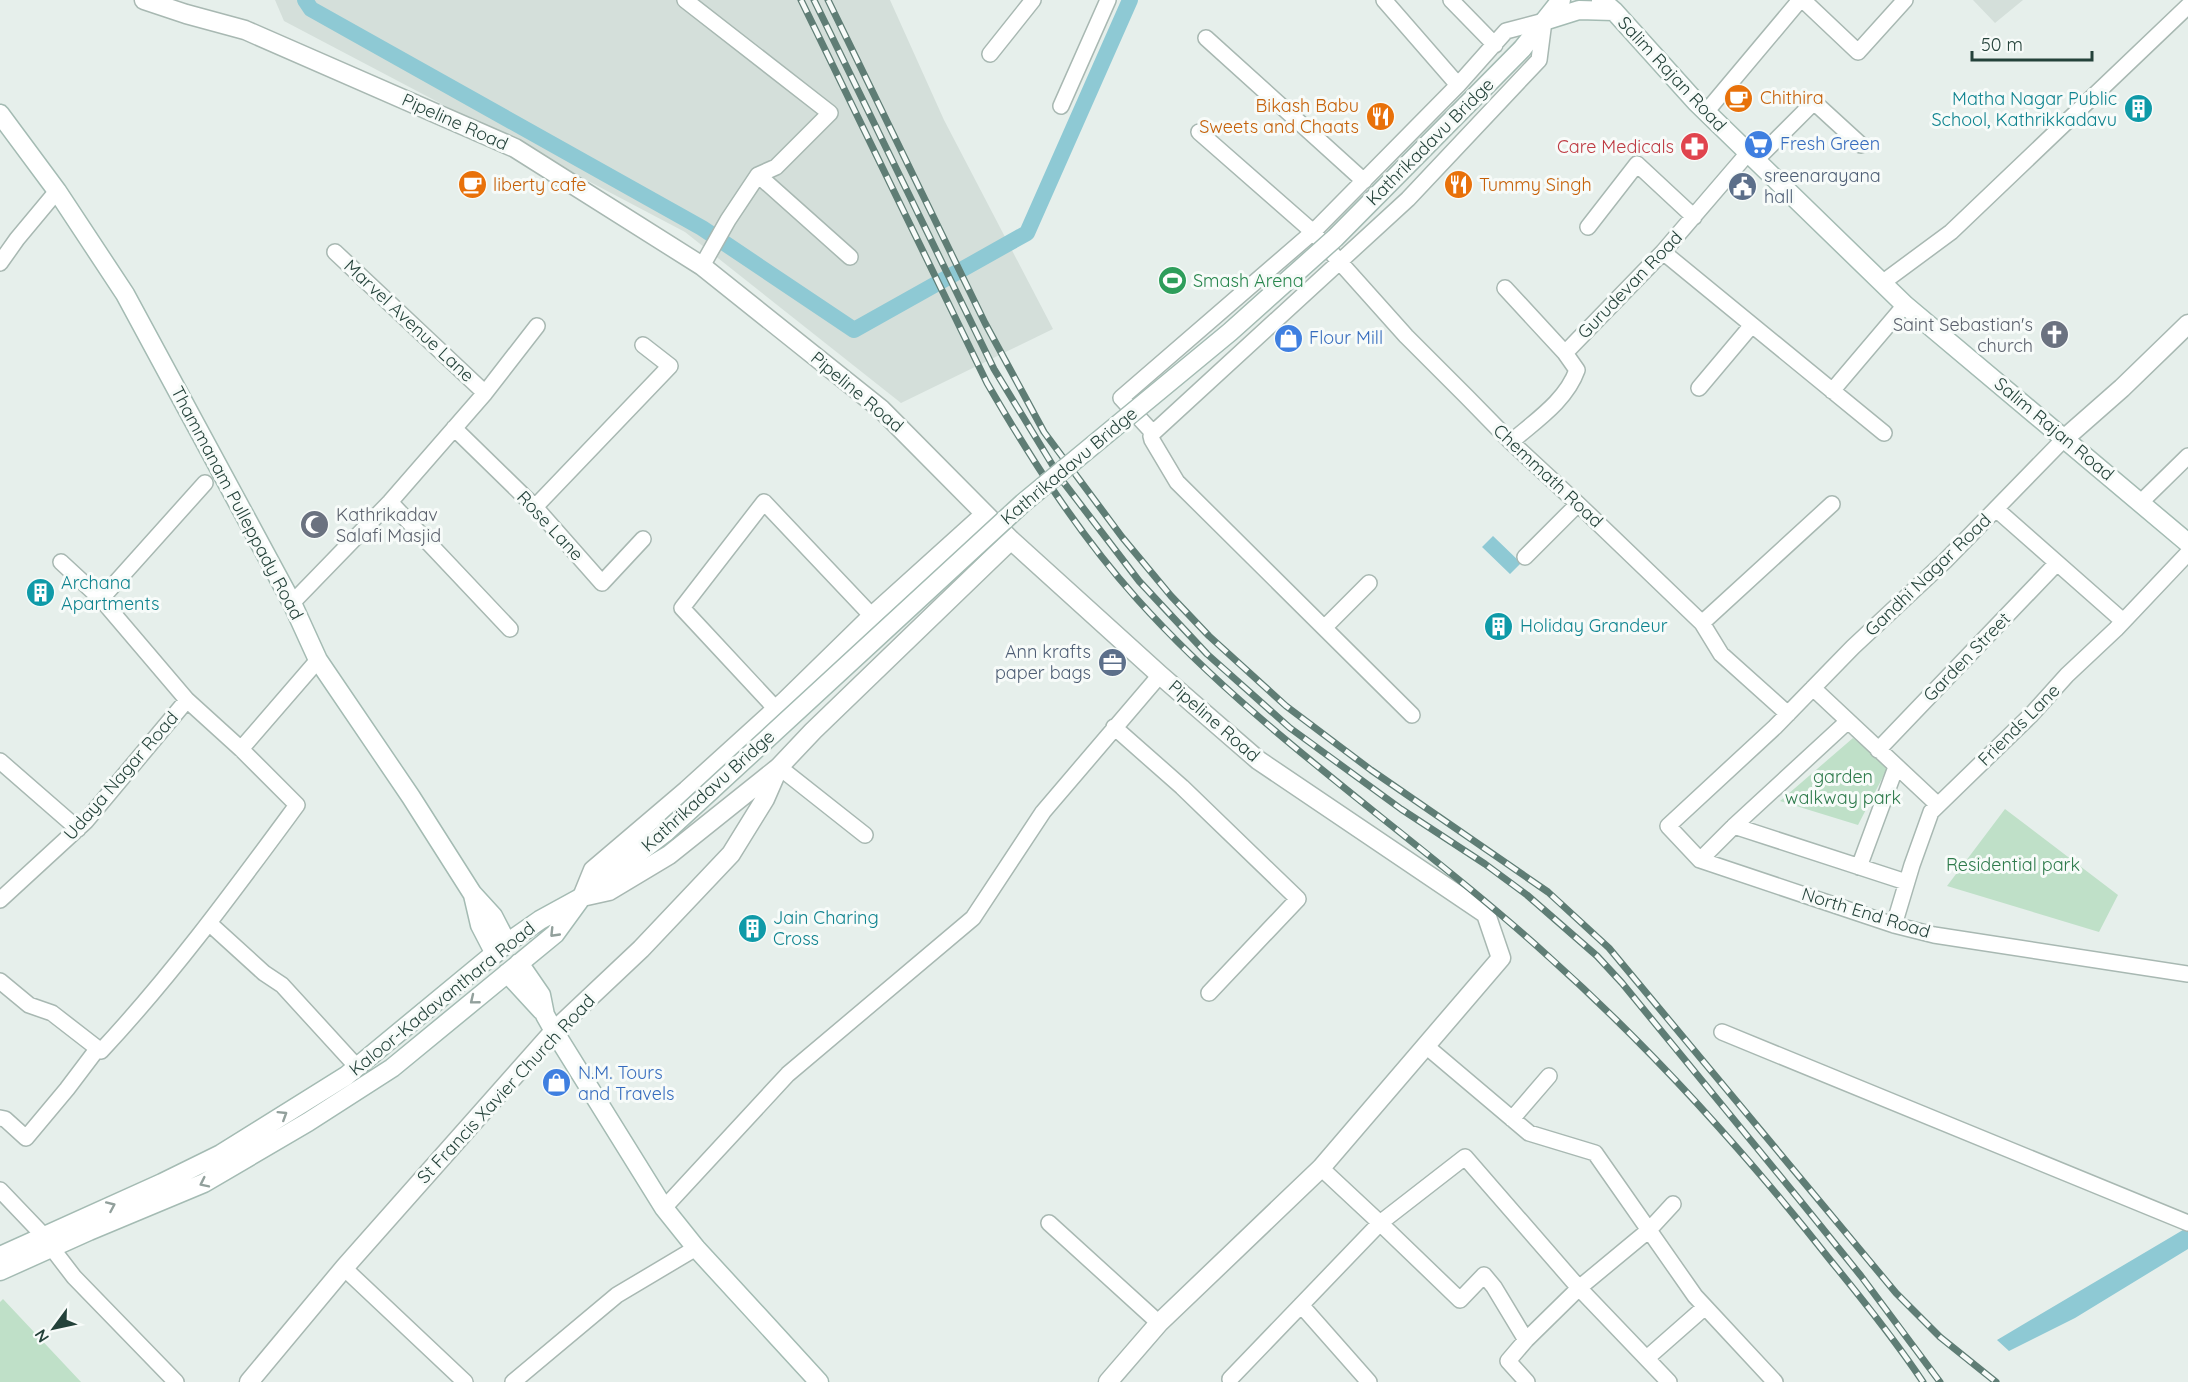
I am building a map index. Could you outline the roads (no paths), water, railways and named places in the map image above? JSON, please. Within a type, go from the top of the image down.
[{"type":"main road","name":"Pipeline Road","points":[[144,0],[186,7],[245,30],[515,148],[705,260],[881,409],[1011,540],[1258,760],[1486,914],[1501,958],[1426,1046]]},
{"type":"main road","name":"Kathrikadavu Bridge","points":[[582,897],[666,832],[1023,503],[1230,332],[1335,238],[1522,49],[1561,0]]},
{"type":"main road","name":"Salim Rajan Road","points":[[1544,21],[1579,10],[1607,6],[1706,112],[1905,305],[2188,543]]},
{"type":"main road","name":"Thammanam Pulleppady Road","points":[[0,114],[57,191],[125,294],[292,603],[318,660],[411,797],[472,893],[480,925],[501,949]]},
{"type":"main road","name":"Gandhi Nagar Road","points":[[2064,438],[2122,388],[2188,324]]},
{"type":"main road","points":[[582,897],[593,870],[687,790],[781,705],[872,616],[985,514]]},
{"type":"main road","points":[[582,897],[609,891],[669,855],[779,767],[813,731],[1011,540]]},
{"type":"main road","points":[[781,705],[813,731]]},
{"type":"main road","name":"St Francis Xavier Church Road","points":[[249,1382],[344,1268],[554,1031],[640,949],[731,854],[765,799],[779,767]]},
{"type":"main road","name":"Kaloor-Kadavanthara Road","points":[[0,1271],[48,1242],[221,1154],[346,1076],[501,949],[540,920],[582,897]]},
{"type":"main road","name":"Kaloor-Kadavanthara Road","points":[[0,1256],[48,1242],[204,1183],[255,1155],[392,1068],[555,934],[582,897]]},
{"type":"main road","points":[[513,968],[531,1002],[545,1015],[664,1208],[696,1248],[819,1382]]},
{"type":"main road","points":[[1108,1382],[1160,1323],[1321,1168],[1426,1046]]},
{"type":"street","points":[[685,0],[830,113],[776,167],[758,176],[728,220],[705,260]]},
{"type":"street","points":[[990,54],[1033,0]]},
{"type":"street","points":[[1060,106],[1108,0]]},
{"type":"street","points":[[1384,0],[1458,85]]},
{"type":"street","points":[[1450,0],[1495,45]]},
{"type":"street","points":[[1706,112],[1802,0],[1858,52],[1905,0]]},
{"type":"street","points":[[1882,283],[1951,232],[2188,6]]},
{"type":"street","points":[[1153,433],[1121,398],[1313,232],[1458,85],[1506,32],[1544,21],[1539,60],[1408,199],[1153,433],[1152,440],[1177,482],[1412,715]]},
{"type":"street","points":[[1206,38],[1364,181]]},
{"type":"street","name":"Gurudevan Road","points":[[1511,442],[1572,385],[1577,370],[1565,353],[1752,157],[1814,102],[1861,145]]},
{"type":"street","name":"Chemmath Road","points":[[1199,132],[1313,232],[1406,336],[1511,442],[1702,623],[1721,654],[1788,714]]},
{"type":"street","points":[[1588,227],[1637,164],[1694,217]]},
{"type":"street","points":[[758,176],[850,257]]},
{"type":"street","points":[[2,256],[57,191]]},
{"type":"street","name":"Marvel Avenue Lane","points":[[292,603],[390,502],[485,393],[335,252]]},
{"type":"street","points":[[1663,252],[1884,433]]},
{"type":"street","points":[[1505,288],[1565,353]]},
{"type":"street","points":[[1832,391],[1905,305]]},
{"type":"street","points":[[1699,388],[1752,325]]},
{"type":"street","points":[[485,393],[537,326]]},
{"type":"street","points":[[534,507],[670,366],[643,345]]},
{"type":"street","name":"Rose Lane","points":[[454,428],[534,507],[602,583],[643,539]]},
{"type":"street","name":"Gandhi Nagar Road","points":[[1668,826],[1788,714],[1853,647],[1945,561],[2064,438]]},
{"type":"street","points":[[2141,502],[2185,466]]},
{"type":"street","points":[[101,599],[205,483]]},
{"type":"street","points":[[390,502],[510,629]]},
{"type":"street","points":[[781,705],[682,608],[764,502],[872,616]]},
{"type":"street","points":[[1525,557],[1578,504]]},
{"type":"street","points":[[1702,623],[1832,504]]},
{"type":"street","points":[[1996,509],[2123,621]]},
{"type":"street","name":"Friends Lane","points":[[1893,925],[1931,812],[2031,715],[2188,553]]},
{"type":"street","name":"Udaya Nagar Road","points":[[61,562],[101,599],[187,699],[297,805],[209,923]]},
{"type":"street","name":"Garden Street","points":[[1878,750],[2057,563]]},
{"type":"street","points":[[1325,627],[1370,583]]},
{"type":"street","points":[[241,749],[318,660]]},
{"type":"street","points":[[664,1208],[788,1074],[973,918],[1043,812],[1160,675]]},
{"type":"street","points":[[1814,688],[1938,805]]},
{"type":"street","name":"Udaya Nagar Road","points":[[0,900],[78,829],[187,699]]},
{"type":"street","points":[[1700,860],[1848,722]]},
{"type":"street","points":[[1114,728],[1182,787],[1298,899],[1209,993]]},
{"type":"street","points":[[0,761],[78,829]]},
{"type":"street","points":[[779,767],[865,835]]},
{"type":"street","points":[[1859,867],[1896,767]]},
{"type":"street","name":"North End Road","points":[[1668,826],[1700,860],[1893,925],[1934,935],[2188,974]]},
{"type":"street","points":[[1734,826],[1906,882]]},
{"type":"street","points":[[0,981],[29,1005],[52,1012],[101,1051],[140,1010],[209,923],[264,973],[282,985],[357,1067]]},
{"type":"street","points":[[1722,1032],[2185,1222]]},
{"type":"street","points":[[1426,1046],[1529,1133],[1595,1153],[1695,1296],[1775,1382]]},
{"type":"street","points":[[0,1119],[5,1119],[26,1138],[98,1048]]},
{"type":"street","points":[[1512,1119],[1549,1076]]},
{"type":"street","points":[[1230,1379],[1380,1223],[1465,1157],[1579,1288],[1669,1382]]},
{"type":"street","points":[[1321,1168],[1460,1300],[1484,1275],[1494,1287],[1526,1340]]},
{"type":"street","points":[[0,1190],[48,1242],[74,1277],[176,1382]]},
{"type":"street","points":[[1527,1382],[1508,1361],[1579,1288],[1649,1230],[1672,1204]]},
{"type":"street","points":[[1049,1223],[1160,1323]]},
{"type":"street","points":[[513,1382],[617,1295],[696,1248]]},
{"type":"street","points":[[344,1268],[465,1382]]},
{"type":"street","points":[[1301,1305],[1369,1382]]},
{"type":"street","points":[[1647,1358],[1705,1307]]},
{"type":"water","points":[[1493,536],[1521,563],[1510,574],[1482,547]]},
{"type":"water","points":[[2188,1227],[2188,1249],[2075,1318],[2009,1351],[1997,1340]]},
{"type":"waterway","points":[[305,0],[311,9],[702,228],[854,330],[1027,233],[1130,0]]},
{"type":"railway","points":[[801,0],[987,383],[1056,495],[1115,574],[1184,648],[1234,695],[1338,783],[1498,912],[1624,1028],[1661,1065],[1765,1180],[1867,1305],[1923,1382]]},
{"type":"railway","points":[[814,0],[994,369],[1061,479],[1139,581],[1207,654],[1290,728],[1401,809],[1485,864],[1527,895],[1597,956],[1622,983],[1861,1276],[1940,1382]]},
{"type":"railway","points":[[828,0],[985,323],[1044,432],[1122,537],[1171,596],[1209,636],[1286,706],[1371,770],[1548,892],[1609,948],[1896,1293],[1940,1337],[1996,1382]]},
{"type":"place","name":"Chithira","points":[[1739,98]]},
{"type":"place","name":"Matha Nagar Public School, Kathrikkadavu","points":[[2138,109]]},
{"type":"place","name":"Bikash Babu Sweets and Chaats","points":[[1380,116]]},
{"type":"place","name":"Fresh Green","points":[[1759,144]]},
{"type":"place","name":"Care Medicals","points":[[1695,147]]},
{"type":"place","name":"liberty cafe","points":[[472,185]]},
{"type":"place","name":"Tummy Singh","points":[[1458,185]]},
{"type":"place","name":"sreenarayana hall","points":[[1743,186]]},
{"type":"place","name":"Smash Arena","points":[[1172,281]]},
{"type":"place","name":"Saint Sebastian's church","points":[[2054,335]]},
{"type":"place","name":"Flour Mill","points":[[1288,338]]},
{"type":"place","name":"Kathrikadav Salafi Masjid","points":[[315,525]]},
{"type":"place","name":"Archana Apartments","points":[[40,593]]},
{"type":"place","name":"Holiday Grandeur","points":[[1499,626]]},
{"type":"place","name":"Ann krafts paper bags","points":[[1112,662]]},
{"type":"place","name":"Jain Charing Cross","points":[[752,928]]},
{"type":"place","name":"N.M. Tours and Travels","points":[[557,1083]]},
{"type":"park label","name":"garden walkway park","points":[[1843,787]]},
{"type":"park label","name":"Residential park","points":[[2013,865]]}]
